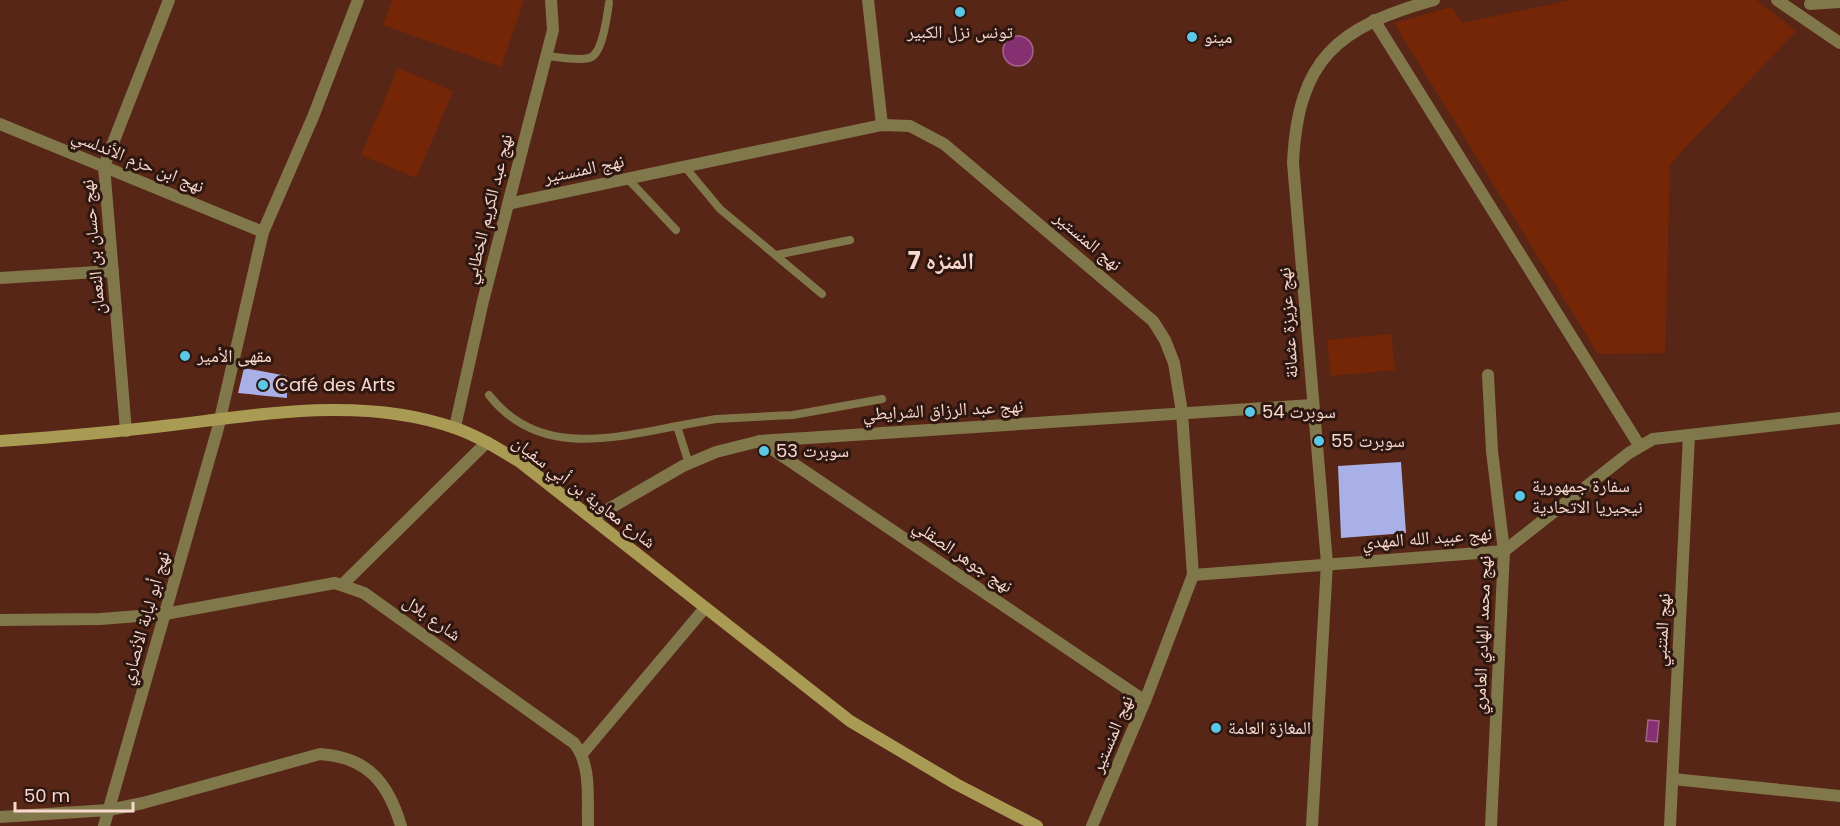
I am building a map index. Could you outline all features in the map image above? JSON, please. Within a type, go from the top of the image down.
[{"type":"main road","name":"شارع معاوية بن أبي سفيان","points":[[0,441],[126,431],[303,411],[356,410],[406,416],[455,428],[487,442],[520,462],[593,518],[704,609],[850,721],[956,784],[1037,826]]},
{"type":"street","name":"نهج حسان بن النعمان","points":[[126,431],[104,166],[169,0]]},
{"type":"street","name":"نهج أبو لبابة الأنصاري","points":[[105,826],[220,420],[263,232],[313,117],[358,0]]},
{"type":"street","name":"نهج عبد الكريم الخطابي","points":[[455,428],[483,301],[553,30],[551,0]]},
{"type":"street","points":[[868,0],[882,125]]},
{"type":"street","name":"نهج عزيزة عثمانة","points":[[1312,826],[1327,563],[1293,163],[1295,125],[1302,98],[1313,73],[1351,32],[1374,20],[1434,0]]},
{"type":"street","points":[[1777,0],[1810,20],[1840,43]]},
{"type":"street","points":[[1810,20],[1810,2],[1840,2]]},
{"type":"street","points":[[1374,20],[1639,445]]},
{"type":"street","name":"نهج ابن حزم الأندلسي","points":[[0,124],[263,232]]},
{"type":"street","name":"نهج المنستير","points":[[508,204],[882,125],[910,126],[944,144],[1153,321],[1165,340],[1174,363],[1182,412],[1193,575],[1145,701],[1095,822]]},
{"type":"street","points":[[0,278],[113,271]]},
{"type":"street","name":"نهج محمد الهادي العامري","points":[[1488,375],[1492,451],[1504,551],[1491,826]]},
{"type":"street","name":"نهج عبد الرزاق الشرايطي","points":[[593,518],[689,464],[716,452],[760,441],[1312,405]]},
{"type":"street","name":"نهج عبيد الله المهدي","points":[[1193,575],[1504,551],[1639,445],[1653,440],[1689,435],[1840,418]]},
{"type":"street","name":"نهج المتنبي","points":[[1670,826],[1689,435]]},
{"type":"street","name":"نهج جوهر الصقلي","points":[[760,441],[1145,701]]},
{"type":"street","points":[[0,620],[100,619],[165,614],[335,583],[343,584],[487,442]]},
{"type":"street","name":"شارع بلال","points":[[343,584],[364,593],[472,668],[573,743],[582,754]]},
{"type":"street","points":[[588,826],[586,767],[582,754],[704,609]]},
{"type":"street","points":[[0,817],[109,810],[143,803],[320,754],[336,755],[357,762],[380,780],[394,803],[401,826]]},
{"type":"street","points":[[1673,779],[1840,796]]},
{"type":"lane","points":[[546,56],[589,58],[596,54],[600,46],[609,3]]},
{"type":"lane","points":[[685,166],[720,209],[822,294]]},
{"type":"lane","points":[[628,178],[676,230]]},
{"type":"lane","points":[[776,255],[850,240]]},
{"type":"lane","points":[[489,395],[511,419],[538,433],[563,440],[649,433],[716,419],[804,413],[882,399]]},
{"type":"lane","points":[[677,426],[689,464]]},
{"type":"shaded area","points":[[392,0],[524,0],[501,67],[383,25]]},
{"type":"shaded area","points":[[1571,0],[1756,0],[1796,31],[1670,164],[1665,353],[1598,354],[1394,23],[1452,7],[1462,23]]},
{"type":"shaded area","points":[[1018,36],[1028,41],[1033,51],[1028,61],[1018,66],[1008,61],[1003,51],[1008,41]]},
{"type":"shaded area","points":[[398,68],[453,91],[416,178],[361,155]]},
{"type":"shaded area","points":[[1391,334],[1395,370],[1331,376],[1327,340]]},
{"type":"shaded area","points":[[1648,720],[1659,721],[1657,742],[1646,741]]},
{"type":"building","name":"Café des Arts","points":[[244,368],[287,376],[287,398],[238,393]]},
{"type":"building","points":[[1401,462],[1406,533],[1341,538],[1338,466]]},
{"type":"place","name":"تونس نزل الكبير","points":[[960,12]]},
{"type":"place","name":"مينو","points":[[1192,37]]},
{"type":"place","name":"مقهى الأمير","points":[[185,356]]},
{"type":"place","name":"Café des Arts","points":[[263,385]]},
{"type":"place","name":"سوبرت 54","points":[[1250,412]]},
{"type":"place","name":"سوبرت 55","points":[[1319,441]]},
{"type":"place","name":"سوبرت 53","points":[[764,451]]},
{"type":"place","name":"سفارة جمهورية نيجيريا الاتحادية","points":[[1520,496]]},
{"type":"place","name":"المغازة العامة","points":[[1216,728]]},
{"type":"district","name":"المنزه 7","points":[[941,261]]}]
